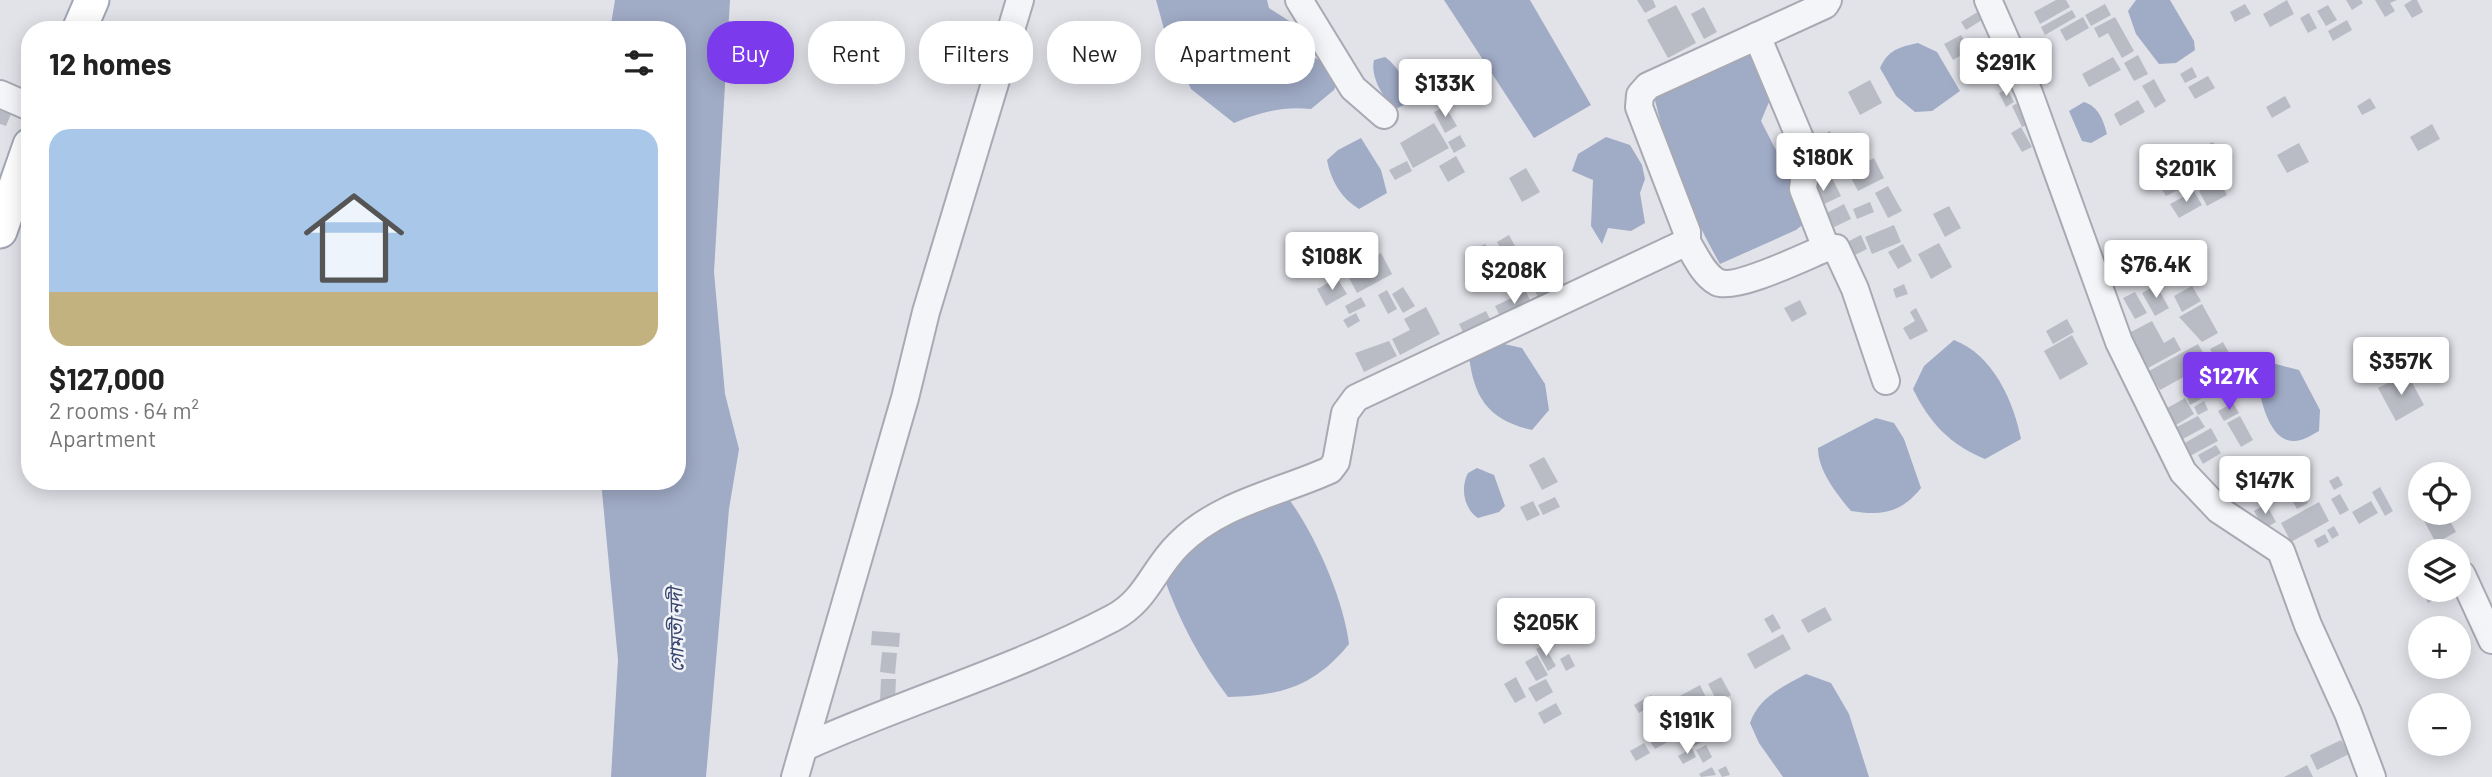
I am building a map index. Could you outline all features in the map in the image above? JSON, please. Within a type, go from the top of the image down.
[{"type":"main road","points":[[83,21],[92,0]]},
{"type":"main road","points":[[0,231],[21,171]]},
{"type":"street","points":[[795,777],[905,398],[926,312],[1020,0]]},
{"type":"street","points":[[1299,0],[1353,88],[1384,115]]},
{"type":"street","points":[[1828,0],[1825,5],[1648,86],[1640,95],[1639,107],[1687,232],[1687,242],[1707,274],[1719,283],[1736,284],[1826,248],[1836,248],[1855,289],[1886,381]]},
{"type":"street","points":[[1988,0],[2029,93],[2119,342],[2183,472],[2219,510],[2281,551],[2308,625],[2348,712],[2372,777]]},
{"type":"street","points":[[1757,36],[1807,155],[1802,189],[1826,248]]},
{"type":"street","points":[[0,94],[21,103]]},
{"type":"street","points":[[805,747],[869,718],[992,672],[1114,617],[1139,600],[1179,544],[1234,505],[1329,470],[1336,462],[1345,413],[1356,398],[1687,242]]},
{"type":"street","points":[[2471,594],[2492,640]]},
{"type":"water","name":"গোমতী নদী","points":[[615,0],[730,0],[729,21],[707,21],[707,84],[725,84],[714,272],[725,394],[739,449],[729,509],[706,777],[611,777],[618,660],[602,490],[686,490],[686,21],[612,21]]},
{"type":"water","points":[[1156,0],[1267,0],[1269,8],[1289,21],[1162,21]]},
{"type":"water","points":[[1444,0],[1530,0],[1591,105],[1534,138]]},
{"type":"water","points":[[2136,0],[2170,0],[2194,41],[2195,50],[2176,63],[2159,64],[2136,34],[2128,11]]},
{"type":"water","points":[[1751,43],[1774,90],[1761,121],[1780,158],[1793,173],[1812,217],[1796,230],[1720,264],[1680,181],[1653,92]]},
{"type":"water","points":[[1918,43],[1937,52],[1960,91],[1932,111],[1915,112],[1896,96],[1880,68],[1895,50]]},
{"type":"water","points":[[1385,57],[1402,76],[1412,101],[1398,108],[1387,100],[1374,73],[1374,60]]},
{"type":"water","points":[[1315,58],[1340,74],[1334,90],[1311,109],[1272,111],[1234,123],[1191,89],[1189,84],[1315,84]]},
{"type":"water","points":[[2084,102],[2097,111],[2107,134],[2091,143],[2082,141],[2069,111]]},
{"type":"water","points":[[1606,137],[1630,145],[1642,165],[1645,179],[1640,193],[1645,223],[1631,231],[1608,228],[1602,244],[1591,226],[1593,180],[1572,171],[1578,154]]},
{"type":"water","points":[[1361,138],[1381,170],[1387,193],[1359,209],[1347,200],[1338,188],[1327,160],[1338,150]]},
{"type":"water","points":[[1954,340],[1980,356],[1999,380],[2013,409],[2021,439],[1985,459],[1961,447],[1942,431],[1926,412],[1913,389],[1924,366]]},
{"type":"water","points":[[1495,342],[1522,348],[1545,384],[1549,410],[1532,430],[1517,426],[1494,414],[1480,396],[1469,356]]},
{"type":"water","points":[[2272,363],[2299,370],[2320,410],[2319,431],[2304,439],[2291,441],[2280,436],[2274,429],[2264,410],[2259,389],[2259,371]]},
{"type":"water","points":[[1876,418],[1894,423],[1904,439],[1921,488],[1906,503],[1890,511],[1851,511],[1825,474],[1818,448]]},
{"type":"water","points":[[1477,468],[1494,475],[1505,506],[1499,512],[1478,518],[1469,509],[1464,491],[1468,473]]},
{"type":"water","points":[[1286,495],[1307,527],[1326,566],[1341,606],[1349,644],[1323,670],[1296,686],[1264,694],[1228,697],[1192,640],[1164,578],[1194,535]]},
{"type":"water","points":[[1806,674],[1831,683],[1849,714],[1869,777],[1783,777],[1759,743],[1750,723],[1759,706],[1788,683]]},
{"type":"building","points":[[1637,0],[1653,0],[1656,7],[1645,13]]},
{"type":"building","points":[[2056,0],[2066,0],[2070,7],[2040,24],[2034,12]]},
{"type":"building","points":[[2287,0],[2294,14],[2270,27],[2263,14]]},
{"type":"building","points":[[2346,0],[2361,0],[2363,3],[2352,10]]},
{"type":"building","points":[[2375,0],[2397,0],[2390,3],[2395,11],[2385,17]]},
{"type":"building","points":[[2417,0],[2423,12],[2412,18],[2404,5]]},
{"type":"building","points":[[2105,4],[2111,15],[2091,26],[2085,15]]},
{"type":"building","points":[[2245,4],[2251,14],[2235,22],[2230,12]]},
{"type":"building","points":[[1676,5],[1696,43],[1668,58],[1647,20]]},
{"type":"building","points":[[2328,5],[2337,20],[2326,26],[2317,11]]},
{"type":"building","points":[[1704,7],[1717,32],[1704,39],[1691,14]]},
{"type":"building","points":[[1981,10],[1985,18],[1966,30],[1961,22]]},
{"type":"building","points":[[2072,10],[2076,17],[2045,35],[2041,27]]},
{"type":"building","points":[[2309,13],[2317,28],[2308,33],[2300,18]]},
{"type":"building","points":[[2083,17],[2089,28],[2066,41],[2060,30]]},
{"type":"building","points":[[2115,17],[2134,51],[2122,58],[2108,33],[2099,38],[2094,28]]},
{"type":"building","points":[[2347,20],[2352,30],[2333,41],[2328,31]]},
{"type":"building","points":[[1961,35],[1970,50],[1953,60],[1944,44]]},
{"type":"building","points":[[2138,55],[2148,74],[2134,81],[2124,63]]},
{"type":"building","points":[[2113,57],[2121,70],[2089,87],[2082,74]]},
{"type":"building","points":[[2192,67],[2197,77],[2185,83],[2180,74]]},
{"type":"building","points":[[2208,76],[2215,88],[2195,99],[2188,87]]},
{"type":"building","points":[[2154,79],[2166,101],[2155,108],[2142,86]]},
{"type":"building","points":[[1870,80],[1882,103],[1860,115],[1848,92]]},
{"type":"building","points":[[2007,89],[2014,102],[2006,107],[1999,93]]},
{"type":"building","points":[[2285,96],[2291,107],[2272,118],[2266,107]]},
{"type":"building","points":[[2370,98],[2376,108],[2362,115],[2357,106]]},
{"type":"building","points":[[2138,100],[2145,112],[2120,126],[2114,114]]},
{"type":"building","points":[[2021,101],[2031,123],[2022,127],[2012,106]]},
{"type":"building","points":[[1445,106],[1457,126],[1445,133],[1434,112]]},
{"type":"building","points":[[0,110],[11,114],[6,126],[0,124]]},
{"type":"building","points":[[1434,123],[1449,148],[1413,168],[1400,143]]},
{"type":"building","points":[[2432,124],[2440,139],[2418,151],[2410,137]]},
{"type":"building","points":[[2021,127],[2032,147],[2022,152],[2011,133]]},
{"type":"building","points":[[1830,131],[1843,156],[1827,165],[1814,140]]},
{"type":"building","points":[[1460,135],[1466,146],[1454,153],[1448,142]]},
{"type":"building","points":[[2213,142],[2221,157],[2208,163],[2200,148]]},
{"type":"building","points":[[2299,143],[2309,162],[2287,173],[2277,155]]},
{"type":"building","points":[[1456,156],[1465,172],[1448,182],[1439,166]]},
{"type":"building","points":[[1874,158],[1884,178],[1858,191],[1848,172]]},
{"type":"building","points":[[1407,161],[1412,171],[1395,180],[1389,170]]},
{"type":"building","points":[[2163,164],[2178,190],[2166,196],[2151,171]]},
{"type":"building","points":[[1526,168],[1540,192],[1522,202],[1509,178]]},
{"type":"building","points":[[1831,176],[1841,196],[1814,209],[1804,190]]},
{"type":"building","points":[[2219,180],[2227,195],[2207,206],[2199,191]]},
{"type":"building","points":[[1888,186],[1902,211],[1888,218],[1875,193]]},
{"type":"building","points":[[2194,191],[2202,205],[2179,218],[2170,204]]},
{"type":"building","points":[[1870,202],[1874,212],[1857,219],[1853,209]]},
{"type":"building","points":[[1844,204],[1851,219],[1826,231],[1819,217]]},
{"type":"building","points":[[1949,206],[1961,228],[1945,237],[1933,214]]},
{"type":"building","points":[[1894,225],[1901,242],[1872,254],[1865,237]]},
{"type":"building","points":[[1509,235],[1517,250],[1505,256],[1497,242]]},
{"type":"building","points":[[1861,235],[1867,249],[1851,257],[1845,243]]},
{"type":"building","points":[[1939,243],[1952,267],[1931,279],[1918,254]]},
{"type":"building","points":[[1485,244],[1492,255],[1481,261],[1475,249]]},
{"type":"building","points":[[1903,244],[1912,261],[1898,269],[1888,252]]},
{"type":"building","points":[[1381,253],[1392,274],[1357,293],[1346,272]]},
{"type":"building","points":[[1503,255],[1508,263],[1489,273],[1485,265]]},
{"type":"building","points":[[1556,276],[1560,286],[1538,297],[1533,287]]},
{"type":"building","points":[[1337,278],[1347,294],[1326,306],[1317,289]]},
{"type":"building","points":[[1904,284],[1908,294],[1896,298],[1893,289]]},
{"type":"building","points":[[2156,285],[2169,308],[2155,316],[2142,293]]},
{"type":"building","points":[[2192,286],[2201,301],[2182,312],[2174,296]]},
{"type":"building","points":[[1403,287],[1415,306],[1403,313],[1392,294]]},
{"type":"building","points":[[1387,290],[1397,309],[1388,314],[1378,295]]},
{"type":"building","points":[[1526,291],[1532,305],[1502,320],[1495,306]]},
{"type":"building","points":[[2135,292],[2147,313],[2135,319],[2123,298]]},
{"type":"building","points":[[1361,297],[1366,306],[1349,314],[1345,306]]},
{"type":"building","points":[[1800,300],[1807,314],[1792,322],[1784,308]]},
{"type":"building","points":[[2202,304],[2218,333],[2202,342],[2179,317]]},
{"type":"building","points":[[1426,307],[1440,334],[1400,355],[1392,339],[1410,330],[1404,319]]},
{"type":"building","points":[[1916,308],[1928,331],[1910,340],[1903,328],[1915,321],[1910,312]]},
{"type":"building","points":[[1486,311],[1492,323],[1465,336],[1459,324]]},
{"type":"building","points":[[1356,313],[1360,321],[1348,328],[1343,320]]},
{"type":"building","points":[[2067,319],[2074,332],[2053,344],[2046,331]]},
{"type":"building","points":[[2152,321],[2164,343],[2174,337],[2181,350],[2148,368],[2129,333]]},
{"type":"building","points":[[2072,335],[2088,364],[2060,380],[2044,351]]},
{"type":"building","points":[[1389,341],[1397,356],[1364,372],[1355,353]]},
{"type":"building","points":[[2223,342],[2229,353],[2216,360],[2210,349]]},
{"type":"building","points":[[2198,344],[2209,363],[2160,390],[2149,371]]},
{"type":"building","points":[[2218,371],[2227,386],[2217,391],[2209,376]]},
{"type":"building","points":[[2407,373],[2424,405],[2396,421],[2378,388]]},
{"type":"building","points":[[2200,391],[2204,397],[2190,405],[2187,398]]},
{"type":"building","points":[[2185,398],[2194,414],[2171,428],[2162,411]]},
{"type":"building","points":[[2204,401],[2208,410],[2198,415],[2194,407]]},
{"type":"building","points":[[2233,403],[2239,413],[2224,421],[2218,411]]},
{"type":"building","points":[[2198,416],[2205,427],[2181,440],[2175,428]]},
{"type":"building","points":[[2240,416],[2253,440],[2241,447],[2227,423]]},
{"type":"building","points":[[2211,428],[2218,441],[2190,456],[2183,444]]},
{"type":"building","points":[[2216,445],[2221,453],[2203,464],[2198,455]]},
{"type":"building","points":[[1544,457],[1558,482],[1542,490],[1529,465]]},
{"type":"building","points":[[2294,460],[2304,478],[2294,483],[2284,465]]},
{"type":"building","points":[[2282,471],[2292,489],[2285,493],[2275,475]]},
{"type":"building","points":[[2338,476],[2343,485],[2334,490],[2329,481]]},
{"type":"building","points":[[2274,478],[2283,494],[2275,498],[2266,483]]},
{"type":"building","points":[[2299,487],[2308,503],[2297,509],[2288,493]]},
{"type":"building","points":[[2380,487],[2393,511],[2385,516],[2372,492]]},
{"type":"building","points":[[2340,494],[2349,510],[2340,515],[2331,499]]},
{"type":"building","points":[[1555,497],[1560,507],[1543,515],[1538,505]]},
{"type":"building","points":[[1533,501],[1540,515],[1527,521],[1520,507]]},
{"type":"building","points":[[2371,501],[2378,513],[2359,524],[2352,512]]},
{"type":"building","points":[[2319,502],[2329,521],[2291,542],[2281,523]]},
{"type":"building","points":[[2266,504],[2276,522],[2264,529],[2254,511]]},
{"type":"building","points":[[2426,525],[2452,525],[2456,532],[2443,539],[2434,539]]},
{"type":"building","points":[[2334,526],[2339,535],[2332,539],[2327,530]]},
{"type":"building","points":[[2325,534],[2329,542],[2318,548],[2314,540]]},
{"type":"building","points":[[1825,607],[1832,620],[1808,633],[1801,620]]},
{"type":"building","points":[[1773,614],[1781,628],[1772,633],[1764,619]]},
{"type":"building","points":[[872,631],[900,633],[899,647],[871,645]]},
{"type":"building","points":[[1783,634],[1791,649],[1755,669],[1747,654]]},
{"type":"building","points":[[1544,645],[1556,666],[1548,671],[1536,649]]},
{"type":"building","points":[[882,652],[897,653],[895,674],[880,672]]},
{"type":"building","points":[[1569,654],[1575,666],[1566,671],[1560,659]]},
{"type":"building","points":[[1537,655],[1548,675],[1536,681],[1525,662]]},
{"type":"building","points":[[1516,677],[1526,697],[1515,703],[1504,684]]},
{"type":"building","points":[[1721,677],[1731,695],[1718,703],[1708,684]]},
{"type":"building","points":[[881,679],[896,679],[895,701],[880,700]]},
{"type":"building","points":[[1546,679],[1553,692],[1536,702],[1528,688]]},
{"type":"building","points":[[1700,685],[1710,706],[1698,712],[1692,701],[1684,705],[1680,696]]},
{"type":"building","points":[[1651,695],[1656,703],[1639,713],[1634,705]]},
{"type":"building","points":[[1673,698],[1677,706],[1660,716],[1656,708]]},
{"type":"building","points":[[1556,703],[1562,714],[1544,724],[1538,713]]},
{"type":"building","points":[[1693,714],[1699,724],[1686,731],[1680,721]]},
{"type":"building","points":[[1674,720],[1682,734],[1655,749],[1650,741],[1664,730],[1662,726]]},
{"type":"building","points":[[1695,729],[1702,742],[1692,747],[1685,734]]},
{"type":"building","points":[[2341,740],[2349,754],[2317,770],[2310,755]]},
{"type":"building","points":[[1644,743],[1650,753],[1636,761],[1630,751]]},
{"type":"building","points":[[1706,745],[1712,757],[1703,763],[1696,750]]},
{"type":"building","points":[[1692,748],[1696,757],[1683,764],[1678,756]]},
{"type":"building","points":[[2307,765],[2313,777],[2284,777]]},
{"type":"building","points":[[1726,766],[1730,775],[1722,777],[1718,770]]},
{"type":"building","points":[[1712,767],[1716,775],[1701,777],[1699,774]]}]
